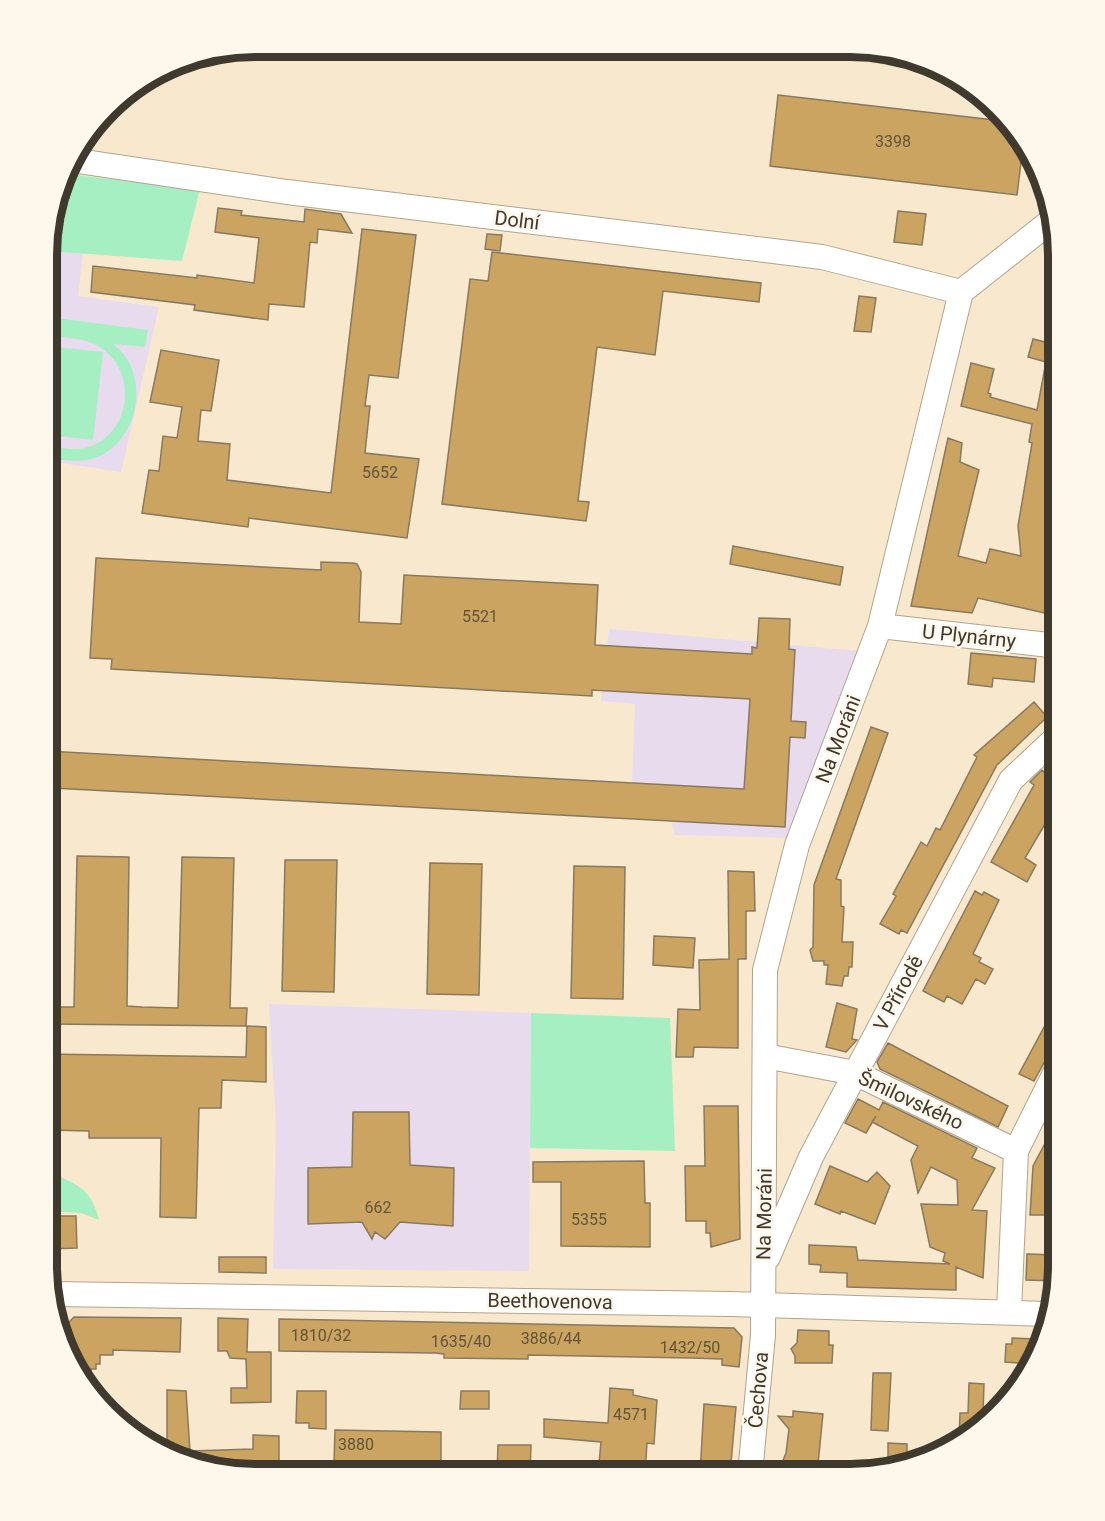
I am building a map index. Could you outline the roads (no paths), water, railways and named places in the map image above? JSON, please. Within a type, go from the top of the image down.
[{"type":"street","name":"Dolní","points":[[81,162],[287,192],[822,257],[961,292]]},
{"type":"street","points":[[961,292],[1045,225]]},
{"type":"street","name":"Na Moráni","points":[[764,1306],[765,969],[797,845],[880,626],[961,292]]},
{"type":"street","name":"U Plynárny","points":[[880,626],[1048,645]]},
{"type":"street","name":"V Přírodě","points":[[763,1267],[811,1157],[1011,780],[1048,745]]},
{"type":"street","name":"Šmilovského","points":[[765,1056],[855,1073],[1016,1151]]},
{"type":"street","points":[[1009,1312],[1016,1151],[1048,1087]]},
{"type":"street","name":"Beethovenova","points":[[59,1294],[764,1306],[1041,1314]]},
{"type":"street","name":"Čechova","points":[[751,1464],[764,1306]]}]
